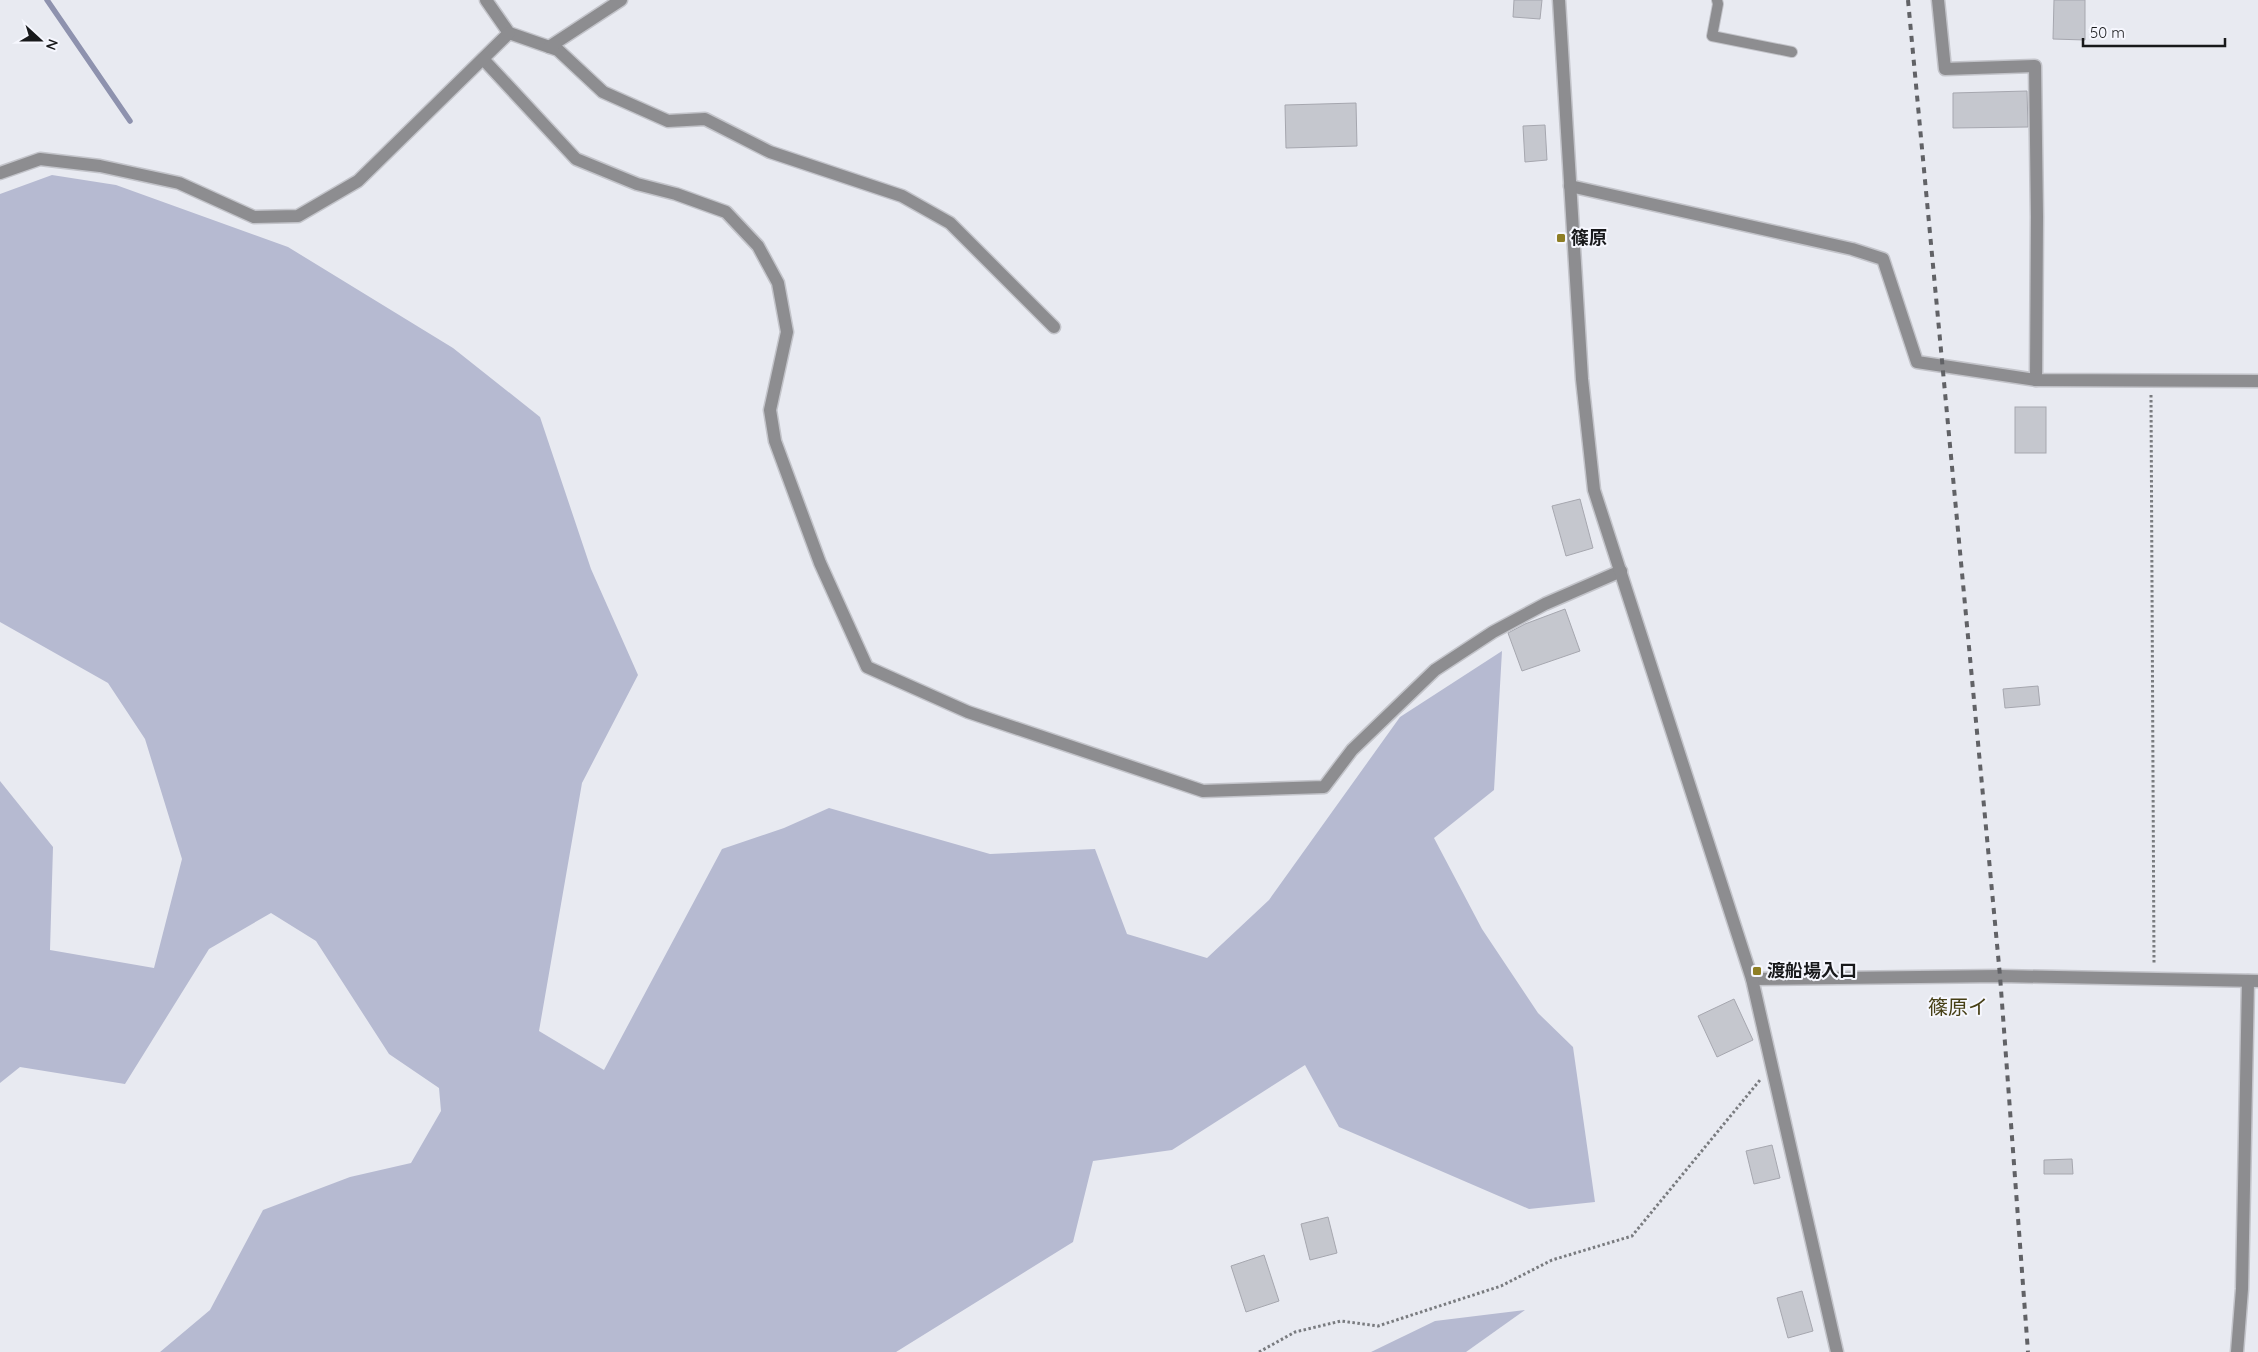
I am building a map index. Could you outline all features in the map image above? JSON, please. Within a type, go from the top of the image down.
[{"type":"street","points":[[486,0],[509,34],[558,50],[603,92],[668,121],[705,119],[770,152],[902,196],[950,223],[1054,327]]},
{"type":"street","points":[[549,47],[620,0]]},
{"type":"street","points":[[1559,0],[1582,379],[1594,490],[1752,979],[1837,1352]]},
{"type":"street","points":[[1938,0],[1945,69],[2035,66],[2037,217],[2036,380]]},
{"type":"street","points":[[0,173],[40,159],[100,166],[179,182],[254,217],[298,216],[358,182],[509,34]]},
{"type":"street","points":[[483,59],[576,159],[637,184],[676,194],[726,212],[758,246],[778,282],[786,332],[770,410],[775,441],[820,563],[868,667],[968,712],[1204,791],[1324,787],[1352,750],[1434,670],[1502,627],[1545,604],[1621,571]]},
{"type":"street","points":[[1570,186],[1852,249],[1883,258],[1917,362],[2036,380],[2258,380]]},
{"type":"street","points":[[1752,979],[2000,976],[2253,981],[2242,1289],[2237,1352]]},
{"type":"lane","points":[[1716,0],[1718,4],[1712,36],[1792,52]]},
{"type":"path","points":[[2151,381],[2154,980]]},
{"type":"path","points":[[1259,1352],[1295,1332],[1341,1321],[1378,1326],[1501,1286],[1552,1260],[1632,1236],[1772,1066]]},
{"type":"shaded area","points":[[52,175],[116,185],[288,247],[453,348],[540,417],[591,569],[638,675],[582,783],[539,1031],[604,1070],[722,849],[784,828],[829,808],[990,854],[1095,849],[1127,934],[1207,958],[1269,900],[1400,717],[1502,651],[1494,790],[1434,838],[1482,929],[1538,1013],[1573,1047],[1595,1202],[1529,1209],[1339,1127],[1305,1065],[1172,1150],[1093,1161],[1073,1242],[896,1352],[160,1352],[210,1310],[263,1210],[350,1177],[411,1163],[441,1111],[439,1088],[389,1054],[316,941],[271,913],[209,949],[125,1084],[20,1067],[0,1083],[0,781],[53,847],[50,950],[154,968],[182,859],[145,739],[108,683],[0,622],[0,194]]},
{"type":"shaded area","points":[[1525,1310],[1466,1352],[1371,1352],[1435,1321]]},
{"type":"building","points":[[1514,0],[1542,0],[1540,19],[1513,17]]},
{"type":"building","points":[[2054,0],[2085,0],[2085,40],[2053,39]]},
{"type":"building","points":[[2027,91],[2028,127],[1953,128],[1953,93]]},
{"type":"building","points":[[1356,103],[1357,146],[1286,148],[1285,105]]},
{"type":"building","points":[[1545,125],[1547,160],[1525,162],[1523,126]]},
{"type":"building","points":[[2015,407],[2046,407],[2046,453],[2015,453]]},
{"type":"building","points":[[1580,499],[1593,548],[1566,556],[1552,506]]},
{"type":"building","points":[[1565,609],[1580,651],[1522,671],[1508,633],[1525,624]]},
{"type":"building","points":[[2038,686],[2040,705],[2005,708],[2003,689]]},
{"type":"building","points":[[1734,999],[1753,1040],[1717,1057],[1698,1016]]},
{"type":"building","points":[[1772,1145],[1780,1178],[1754,1184],[1746,1151]]},
{"type":"building","points":[[2072,1159],[2073,1174],[2044,1174],[2044,1160]]},
{"type":"building","points":[[1328,1217],[1337,1253],[1310,1260],[1301,1224]]},
{"type":"building","points":[[1264,1255],[1279,1301],[1246,1312],[1231,1266]]},
{"type":"building","points":[[1802,1291],[1813,1331],[1788,1338],[1777,1298]]},
{"type":"waterway","points":[[47,0],[130,121]]},
{"type":"railway","points":[[1908,0],[2000,976],[2028,1352]]},
{"type":"place","name":"篠原","points":[[1561,238]]},
{"type":"place","name":"渡船場入口","points":[[1757,971]]},
{"type":"district","name":"篠原イ","points":[[1958,1007]]}]
